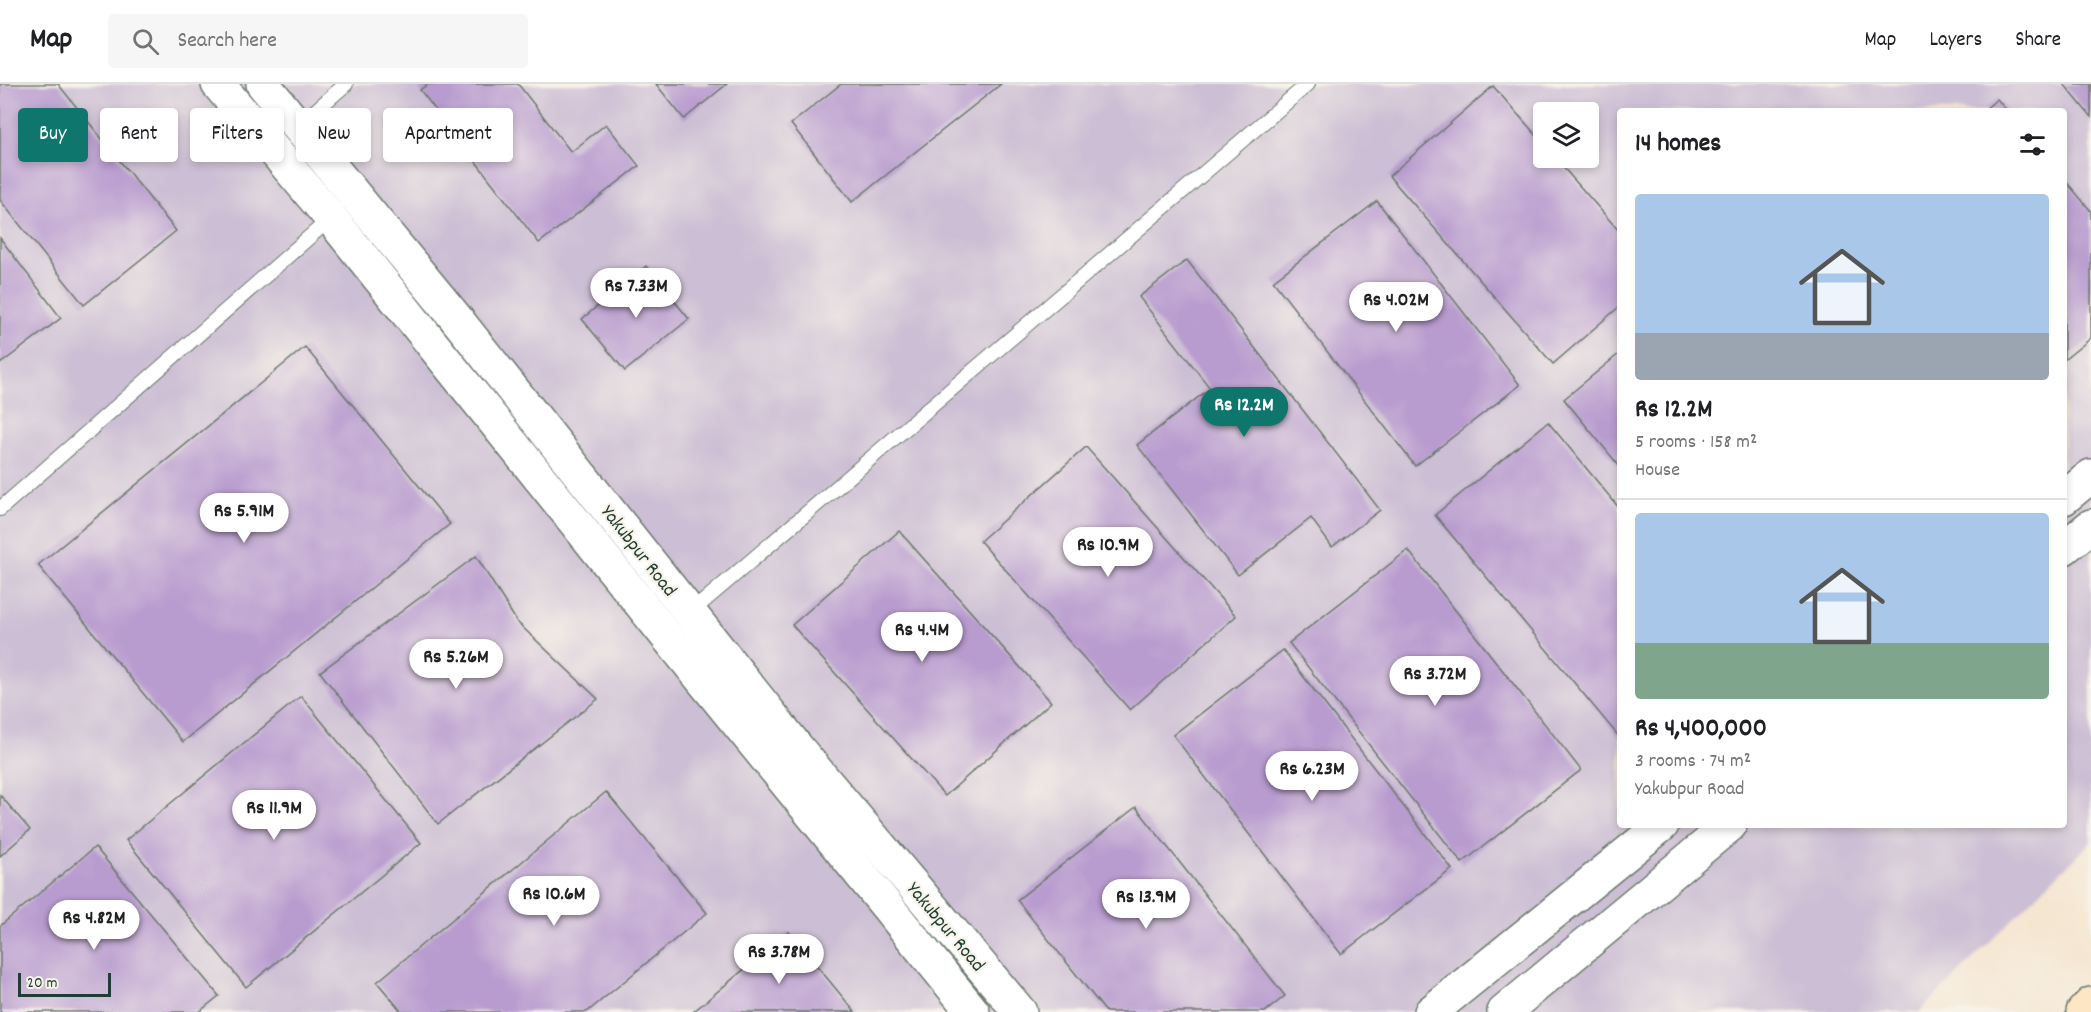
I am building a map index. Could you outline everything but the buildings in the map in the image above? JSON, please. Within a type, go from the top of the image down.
[{"type":"main road","points":[[2082,1012],[2091,1004]]},
{"type":"street","name":"Yakubpur Road","points":[[218,84],[677,623],[798,749],[1020,1012]]},
{"type":"street","name":"Yakubpur Road","points":[[263,84],[296,124]]},
{"type":"street","name":"Yakubpur Road","points":[[328,162],[455,317],[677,623],[973,1012]]},
{"type":"street","points":[[2067,496],[2091,476]]},
{"type":"street","points":[[2067,546],[2091,526]]},
{"type":"street","points":[[1431,1012],[1658,828]]},
{"type":"street","points":[[1503,1012],[1726,828]]},
{"type":"lane","points":[[319,108],[346,84]]},
{"type":"lane","points":[[677,623],[1308,84]]},
{"type":"lane","points":[[0,509],[332,218]]},
{"type":"shaded area","points":[[0,84],[2091,84],[2091,842],[1919,1012],[0,1012]]}]
